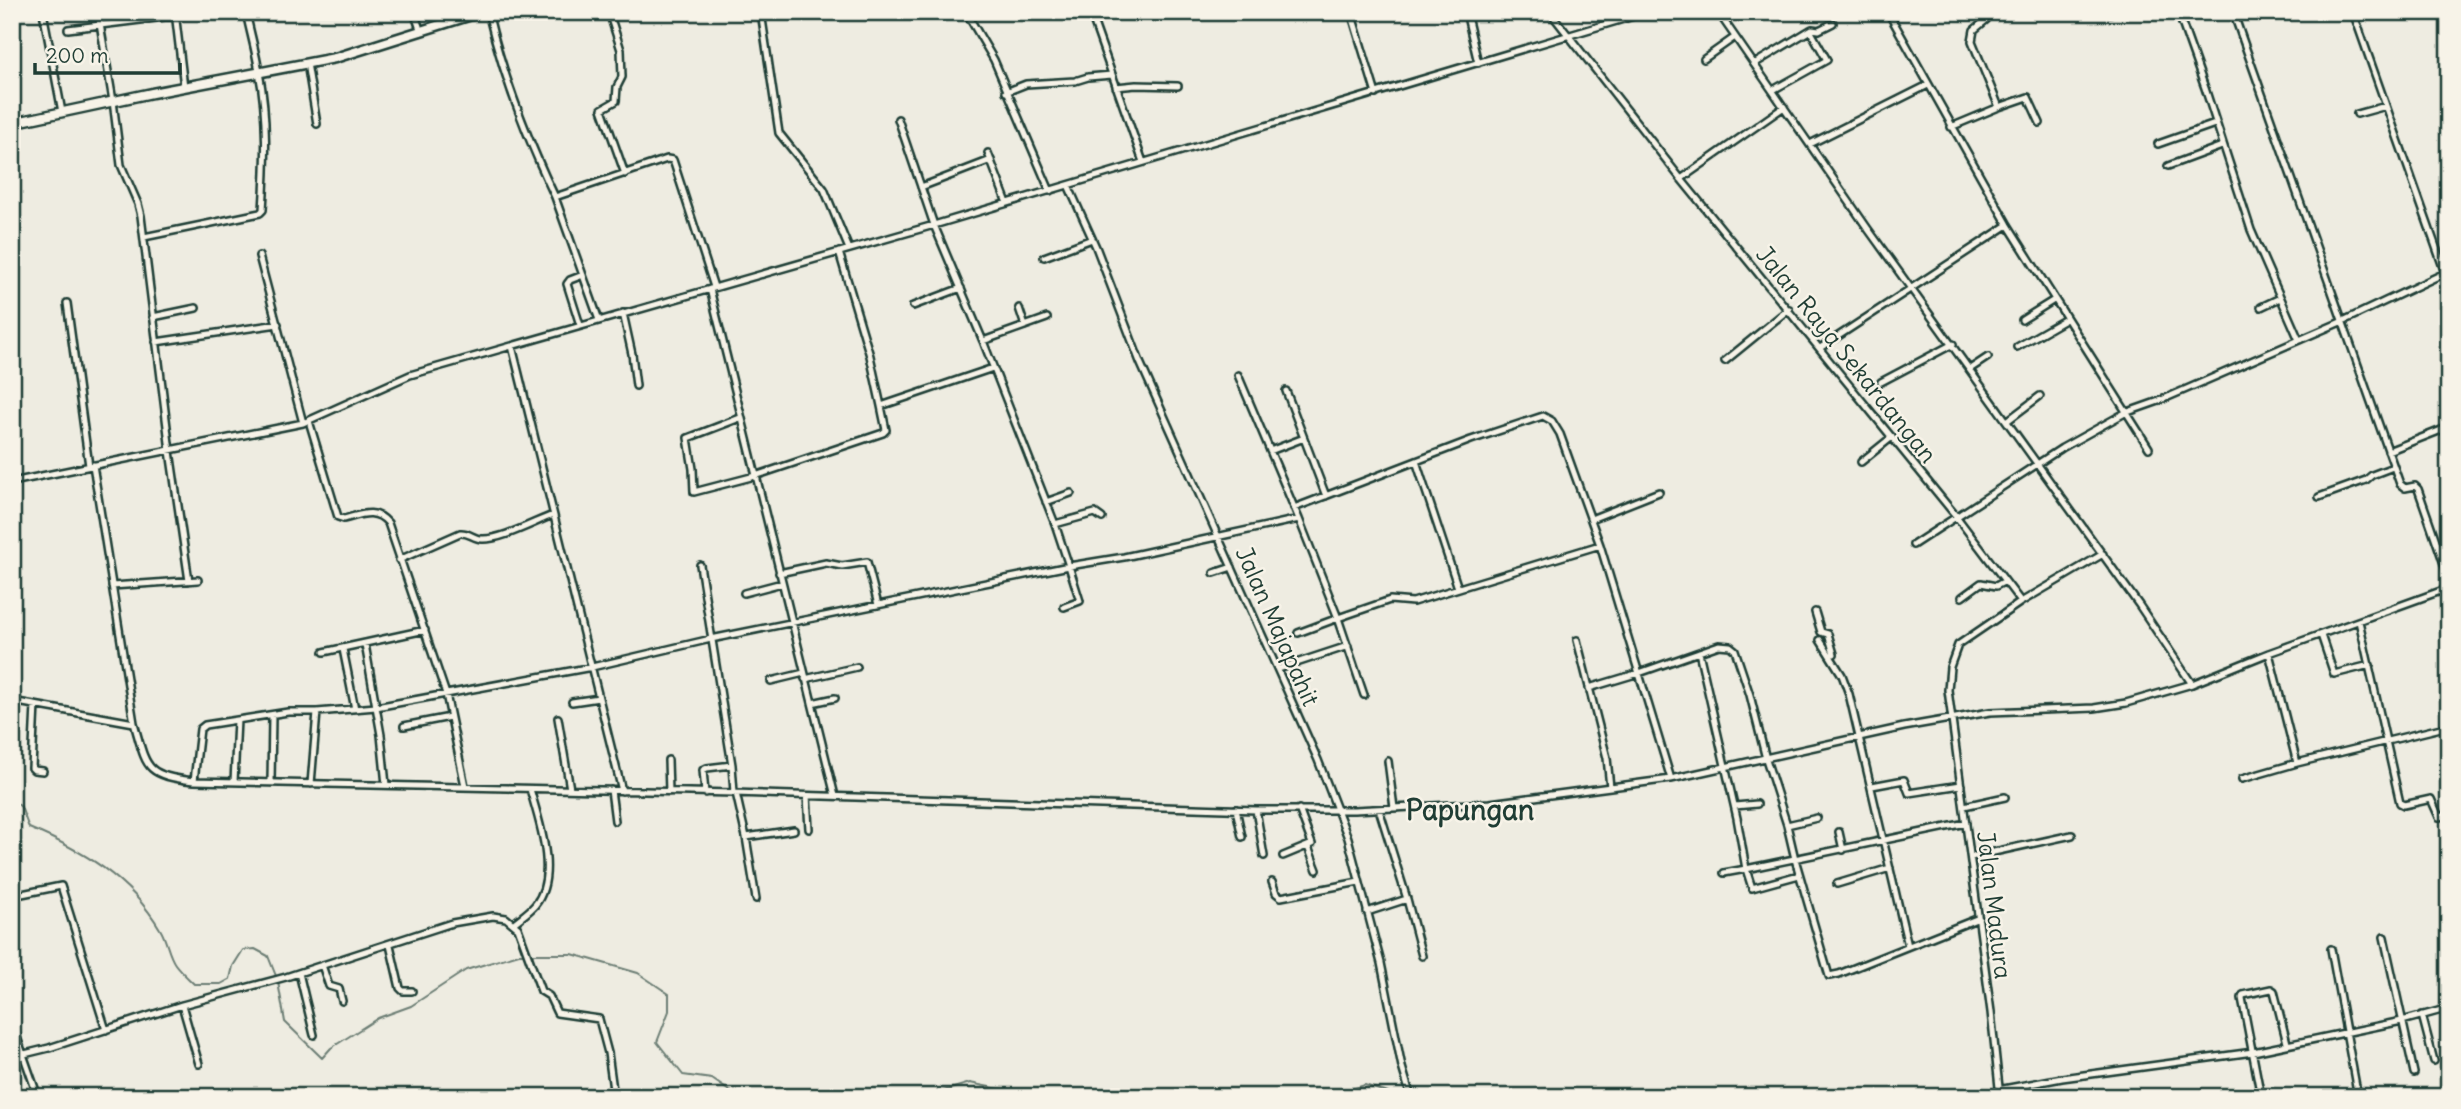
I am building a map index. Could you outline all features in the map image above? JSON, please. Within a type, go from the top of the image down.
[{"type":"street","points":[[43,12],[62,112]]},
{"type":"street","points":[[98,12],[121,165],[138,204],[144,237],[189,581]]},
{"type":"street","points":[[135,12],[136,21]]},
{"type":"street","points":[[68,29],[205,12]]},
{"type":"street","points":[[144,237],[262,211],[266,147],[260,72],[246,12]]},
{"type":"street","points":[[414,12],[421,32]]},
{"type":"street","points":[[12,123],[365,50],[421,32],[459,16],[481,12]]},
{"type":"street","points":[[488,12],[497,49],[521,117],[555,197],[599,320]]},
{"type":"street","points":[[609,12],[621,50],[622,77],[617,87],[616,101],[602,109],[625,173]]},
{"type":"street","points":[[761,12],[779,134],[824,189],[849,249]]},
{"type":"street","points":[[966,12],[994,60],[1050,191]]},
{"type":"street","points":[[1090,12],[1143,162]]},
{"type":"street","points":[[1351,12],[1376,93]]},
{"type":"street","points":[[1466,12],[1478,63]]},
{"type":"street","name":"Jalan Raya Sekardangan","points":[[1550,12],[1681,179],[1956,516],[2021,602]]},
{"type":"street","points":[[12,482],[306,422],[400,379],[1050,191],[1647,12]]},
{"type":"street","points":[[1718,12],[1911,288],[2103,554],[2192,684]]},
{"type":"street","points":[[1888,12],[2007,225],[2149,448]]},
{"type":"street","points":[[1989,12],[1986,20],[1974,30],[1972,41],[1999,107]]},
{"type":"street","points":[[2178,12],[2251,230],[2299,340]]},
{"type":"street","points":[[2233,12],[2393,467],[2401,486],[2415,486],[2418,489],[2449,578]]},
{"type":"street","points":[[2353,12],[2447,272],[2449,284]]},
{"type":"street","points":[[175,14],[184,87]]},
{"type":"street","points":[[1754,64],[1810,30],[1819,30],[1833,23]]},
{"type":"street","points":[[1810,30],[1827,60]]},
{"type":"street","points":[[1704,59],[1735,37]]},
{"type":"street","points":[[1773,90],[1836,55]]},
{"type":"street","points":[[307,63],[317,124]]},
{"type":"street","points":[[1006,92],[1026,85],[1112,75]]},
{"type":"street","points":[[1810,144],[1928,85]]},
{"type":"street","points":[[1116,87],[1178,86]]},
{"type":"street","points":[[1951,127],[2028,97],[2040,123]]},
{"type":"street","points":[[2357,114],[2386,106]]},
{"type":"street","points":[[1681,179],[1784,107]]},
{"type":"street","points":[[898,119],[934,225],[983,341],[1069,565],[1080,601],[1064,607]]},
{"type":"street","points":[[2158,144],[2216,124]]},
{"type":"street","points":[[2168,166],[2222,146]]},
{"type":"street","points":[[988,153],[1007,203]]},
{"type":"street","points":[[555,197],[667,159],[673,160],[711,288],[740,418],[835,796]]},
{"type":"street","points":[[920,187],[991,160]]},
{"type":"street","name":"Jalan Majapahit","points":[[1068,185],[1140,362],[1318,760],[1348,838],[1411,1097]]},
{"type":"street","points":[[1820,348],[2007,225]]},
{"type":"street","points":[[1044,257],[1092,239]]},
{"type":"street","points":[[740,418],[688,438],[693,469],[692,489],[696,492],[755,476],[886,430],[867,343],[839,252]]},
{"type":"street","points":[[259,256],[306,422],[338,517],[344,519],[368,512],[382,516],[388,523],[446,694],[465,786]]},
{"type":"street","points":[[1913,545],[2038,464],[2125,413],[2159,401],[2343,321],[2447,272]]},
{"type":"street","points":[[580,325],[567,284],[583,275]]},
{"type":"street","points":[[913,306],[961,288]]},
{"type":"street","points":[[2260,307],[2280,298]]},
{"type":"street","points":[[2022,320],[2054,300]]},
{"type":"street","points":[[67,303],[134,723],[145,759],[151,769],[166,778],[194,781],[735,793],[1256,810],[1380,809],[1490,803],[1671,779],[1951,718],[1990,712],[2094,708],[2126,703],[2192,684],[2446,589],[2449,615]]},
{"type":"street","points":[[153,317],[196,308]]},
{"type":"street","points":[[1019,308],[1025,326]]},
{"type":"street","points":[[1725,361],[1788,309]]},
{"type":"street","points":[[623,313],[636,386]]},
{"type":"street","points":[[983,341],[1047,318]]},
{"type":"street","points":[[2017,347],[2066,319]]},
{"type":"street","points":[[156,342],[278,324]]},
{"type":"street","points":[[1881,382],[1953,344]]},
{"type":"street","points":[[512,346],[622,791]]},
{"type":"street","points":[[1970,369],[1988,357]]},
{"type":"street","points":[[881,406],[993,368]]},
{"type":"street","points":[[1238,375],[1338,618],[1364,695]]},
{"type":"street","points":[[1286,391],[1326,496]]},
{"type":"street","points":[[2007,421],[2039,396]]},
{"type":"street","points":[[1294,508],[1529,419],[1545,417],[1554,423],[1600,545],[1671,779]]},
{"type":"street","points":[[2388,450],[2449,427]]},
{"type":"street","points":[[1861,462],[1892,437]]},
{"type":"street","points":[[1270,451],[1304,438]]},
{"type":"street","points":[[1416,461],[1458,587]]},
{"type":"street","points":[[2319,497],[2367,480],[2372,475],[2393,467]]},
{"type":"street","points":[[1591,519],[1659,492]]},
{"type":"street","points":[[1046,502],[1071,493]]},
{"type":"street","points":[[1055,524],[1096,512],[1102,518]]},
{"type":"street","points":[[399,560],[460,533],[468,533],[480,539],[493,538],[553,515]]},
{"type":"street","points":[[194,781],[200,728],[211,723],[300,711],[376,707],[593,667],[710,639],[1299,519]]},
{"type":"street","points":[[1298,633],[1390,600],[1413,601],[1600,545]]},
{"type":"street","points":[[1951,718],[1948,690],[1950,667],[1958,645],[2021,602],[2103,554]]},
{"type":"street","points":[[779,573],[832,562],[842,566],[867,562],[878,604]]},
{"type":"street","points":[[700,565],[735,793],[746,837],[756,900]]},
{"type":"street","points":[[1214,573],[1233,566]]},
{"type":"street","points":[[112,586],[198,580]]},
{"type":"street","points":[[1962,597],[1979,584],[1996,586],[2005,581]]},
{"type":"street","points":[[744,593],[782,583]]},
{"type":"street","points":[[1815,612],[1822,633],[1828,634],[1835,654]]},
{"type":"street","points":[[2359,621],[2401,804],[2431,799],[2439,817],[2449,815]]},
{"type":"street","points":[[324,652],[425,630]]},
{"type":"street","points":[[2321,635],[2333,674],[2370,666]]},
{"type":"street","points":[[1577,640],[1607,758],[1610,787]]},
{"type":"street","points":[[1820,640],[1842,675],[1861,738],[1908,946]]},
{"type":"street","points":[[365,644],[386,785]]},
{"type":"street","points":[[1589,688],[1639,674],[1718,645],[1730,646],[1735,650],[1829,975],[1839,974],[1979,918]]},
{"type":"street","points":[[1278,669],[1348,646]]},
{"type":"street","points":[[343,649],[355,709]]},
{"type":"street","points":[[1699,652],[1752,888],[1799,875]]},
{"type":"street","points":[[2269,653],[2297,763]]},
{"type":"street","points":[[771,681],[857,667]]},
{"type":"street","points":[[572,702],[599,698]]},
{"type":"street","points":[[811,703],[835,698]]},
{"type":"street","points":[[12,701],[134,723]]},
{"type":"street","points":[[35,705],[32,768],[43,771]]},
{"type":"street","points":[[311,784],[317,712]]},
{"type":"street","points":[[271,783],[272,715]]},
{"type":"street","points":[[404,726],[450,717]]},
{"type":"street","points":[[558,718],[570,789]]},
{"type":"street","name":"Jalan Madura","points":[[1951,718],[1979,918],[1999,1093]]},
{"type":"street","points":[[234,782],[237,720]]},
{"type":"street","points":[[2242,779],[2449,726]]},
{"type":"street","points":[[668,760],[669,792]]},
{"type":"street","points":[[700,761],[705,793]]},
{"type":"street","points":[[1388,761],[1394,808]]},
{"type":"street","points":[[703,770],[732,765]]},
{"type":"street","points":[[1872,786],[1904,780],[1909,793],[1961,785]]},
{"type":"street","points":[[514,923],[535,905],[546,875],[546,849],[530,789]]},
{"type":"street","points":[[611,790],[615,821]]},
{"type":"street","points":[[807,796],[809,829]]},
{"type":"street","points":[[1964,806],[2005,797]]},
{"type":"street","points":[[1735,806],[1757,804]]},
{"type":"street","points":[[1236,809],[1242,837]]},
{"type":"street","points":[[1283,856],[1312,843],[1300,809]]},
{"type":"street","points":[[1380,809],[1422,956]]},
{"type":"street","points":[[1256,810],[1264,856]]},
{"type":"street","points":[[1787,825],[1817,818]]},
{"type":"street","points":[[1724,873],[1966,823]]},
{"type":"street","points":[[746,837],[794,830]]},
{"type":"street","points":[[1839,832],[1843,850]]},
{"type":"street","points":[[1971,856],[2072,835]]},
{"type":"street","points":[[1308,847],[1317,870]]},
{"type":"street","points":[[1838,884],[1890,868]]},
{"type":"street","points":[[1272,882],[1276,893],[1281,897],[1359,882]]},
{"type":"street","points":[[12,896],[61,886],[106,1030]]},
{"type":"street","points":[[1367,912],[1407,899]]},
{"type":"street","points":[[12,1057],[49,1048],[182,1005],[286,977],[466,920],[494,916],[514,923],[522,934],[541,991],[549,996],[558,1013],[594,1016],[599,1019],[608,1053],[614,1097]]},
{"type":"street","points":[[2384,937],[2414,1073]]},
{"type":"street","points":[[390,945],[400,988],[402,991],[412,991]]},
{"type":"street","points":[[2331,949],[2358,1097]]},
{"type":"street","points":[[322,965],[329,986],[339,989],[342,1001]]},
{"type":"street","points":[[299,973],[314,1035]]},
{"type":"street","points":[[2261,1097],[2242,998],[2244,994],[2271,989],[2274,991],[2287,1043]]},
{"type":"street","points":[[182,1005],[199,1064]]},
{"type":"street","points":[[1999,1093],[2062,1078],[2253,1052],[2402,1021],[2449,1008]]},
{"type":"street","points":[[2422,1015],[2434,1061]]},
{"type":"street","points":[[12,1023],[38,1097]]},
{"type":"waterway","points":[[12,799],[21,807],[29,828],[86,856],[119,880],[134,895],[160,929],[175,964],[194,984],[221,984],[230,979],[233,966],[243,950],[255,949],[268,956],[276,976]]},
{"type":"waterway","points":[[278,982],[285,1022],[322,1058],[331,1048],[378,1018],[411,1006],[466,970],[519,954],[572,954],[638,973],[669,994],[669,1011],[657,1042],[683,1075],[712,1079],[738,1097]]},
{"type":"waterway","points":[[924,1097],[970,1083],[1038,1097]]},
{"type":"waterway","points":[[1325,1097],[1365,1085],[1391,1094],[1391,1097]]},
{"type":"waterway","points":[[1049,1097],[1114,1091],[1132,1097]]},
{"type":"district","name":"Papungan","points":[[1470,810]]}]
